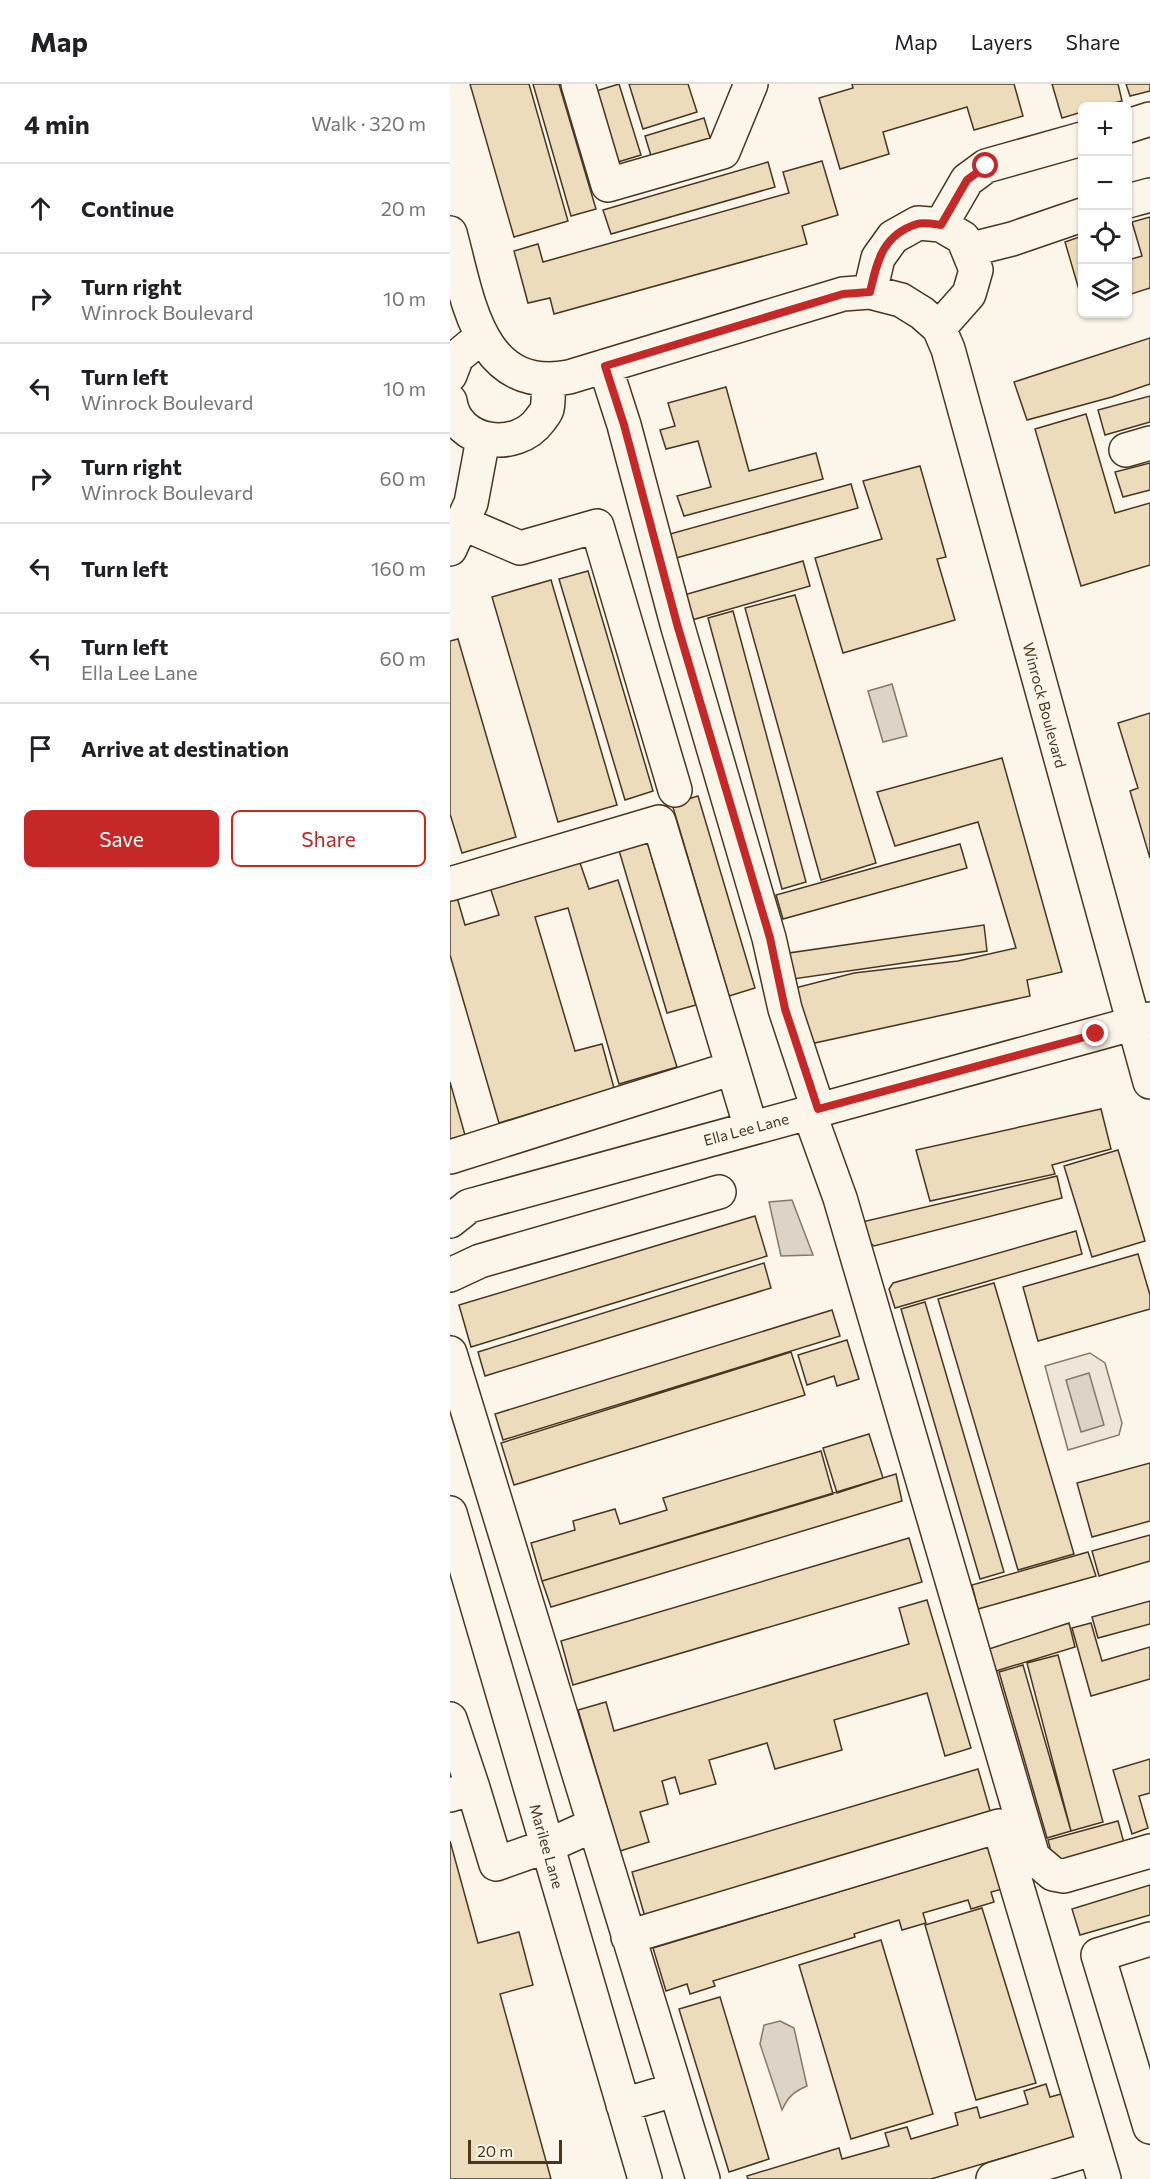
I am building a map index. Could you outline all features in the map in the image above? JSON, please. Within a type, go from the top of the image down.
[{"type":"street","points":[[578,84],[608,185],[723,152],[751,84]]},
{"type":"street","points":[[1132,125],[1150,119]]},
{"type":"street","points":[[941,225],[967,180],[986,166],[1078,140]]},
{"type":"street","points":[[1132,200],[1150,195]]},
{"type":"street","points":[[968,250],[1012,239],[1078,216]]},
{"type":"street","points":[[870,292],[878,258],[893,237],[918,223],[941,225],[963,237],[976,270],[969,294],[939,328]]},
{"type":"street","name":"Winrock Boulevard","points":[[450,233],[473,315],[482,337],[496,358],[521,375],[548,381],[569,377],[843,294],[870,292],[901,300],[922,313],[939,328],[948,349],[1141,1021],[1150,1082]]},
{"type":"street","points":[[450,375],[457,357],[482,337]]},
{"type":"street","points":[[605,366],[624,425],[677,624],[770,938],[785,1009],[813,1111],[1033,1857],[1053,1874],[1064,1876],[1150,1851]]},
{"type":"street","points":[[450,401],[451,410],[464,428],[483,439],[511,440],[533,429],[547,410],[548,381]]},
{"type":"street","points":[[483,439],[471,503],[456,536],[520,548],[597,526],[675,790]]},
{"type":"street","points":[[450,884],[659,822],[752,1128]]},
{"type":"street","name":"Ella Lee Lane","points":[[450,1221],[469,1206],[1141,1021]]},
{"type":"street","points":[[450,1157],[733,1068]]},
{"type":"street","points":[[450,1275],[480,1261],[719,1192]]},
{"type":"street","points":[[450,1353],[703,2179]]},
{"type":"street","name":"Marilee Lane","points":[[450,1513],[645,2179]]},
{"type":"street","points":[[463,1556],[507,1540]]},
{"type":"street","points":[[450,1719],[461,1791],[496,1864],[547,1846],[594,1825]]},
{"type":"street","points":[[628,1937],[999,1826],[1104,2179]]},
{"type":"street","points":[[1150,1939],[1098,1955],[1150,2127]]},
{"type":"street","points":[[623,2105],[675,2090]]},
{"type":"street","points":[[993,2179],[1095,2148]]},
{"type":"shaded area","points":[[892,684],[907,736],[883,742],[868,691]]},
{"type":"shaded area","points":[[792,1200],[813,1255],[781,1256],[769,1202]]},
{"type":"shaded area","points":[[1090,1353],[1105,1363],[1122,1423],[1119,1435],[1068,1450],[1045,1366]]},
{"type":"shaded area","points":[[1089,1373],[1104,1425],[1081,1432],[1066,1380]]},
{"type":"shaded area","points":[[780,2021],[794,2028],[807,2086],[792,2095],[782,2110],[760,2044],[764,2025]]},
{"type":"building","points":[[470,84],[529,84],[568,221],[514,237]]},
{"type":"building","points":[[533,84],[559,84],[596,209],[571,216]]},
{"type":"building","points":[[619,84],[641,155],[618,162],[596,91]]},
{"type":"building","points":[[629,84],[688,84],[697,112],[643,129]]},
{"type":"building","points":[[852,84],[1014,84],[1023,116],[974,130],[967,107],[883,132],[889,154],[840,169],[819,98],[853,88]]},
{"type":"building","points":[[1052,84],[1118,84],[1122,101],[1078,102],[1078,113],[1062,118]]},
{"type":"building","points":[[1126,84],[1150,84],[1150,91],[1130,96]]},
{"type":"building","points":[[704,118],[711,141],[652,159],[645,136]]},
{"type":"building","points":[[822,161],[838,215],[802,226],[807,244],[554,314],[550,298],[528,303],[514,251],[538,244],[543,262],[789,193],[783,172]]},
{"type":"building","points":[[768,162],[775,187],[611,234],[603,210]]},
{"type":"building","points":[[1150,217],[1150,288],[1132,294],[1132,259],[1142,256],[1132,222]]},
{"type":"building","points":[[1078,237],[1078,286],[1065,242]]},
{"type":"building","points":[[1150,338],[1150,384],[1112,397],[1027,420],[1014,382]]},
{"type":"building","points":[[726,387],[749,471],[816,453],[823,479],[684,516],[677,496],[711,487],[698,441],[666,449],[660,430],[675,426],[668,403]]},
{"type":"building","points":[[1150,396],[1150,422],[1105,435],[1098,410]]},
{"type":"building","points":[[1086,414],[1115,513],[1150,503],[1150,565],[1081,586],[1035,429]]},
{"type":"building","points":[[1150,463],[1150,490],[1123,497],[1115,472]]},
{"type":"building","points":[[920,466],[946,557],[937,559],[955,620],[843,653],[815,558],[882,539],[863,481]]},
{"type":"building","points":[[851,484],[858,508],[676,558],[670,534]]},
{"type":"building","points":[[803,561],[810,586],[692,620],[684,595]]},
{"type":"building","points":[[588,571],[653,791],[625,800],[559,579]]},
{"type":"building","points":[[551,580],[617,805],[558,822],[492,597]]},
{"type":"building","points":[[795,595],[876,863],[821,880],[745,608]]},
{"type":"building","points":[[733,611],[806,882],[782,889],[708,618]]},
{"type":"building","points":[[458,639],[516,837],[462,853],[450,814],[450,641]]},
{"type":"building","points":[[1150,713],[1150,858],[1130,791],[1138,788],[1118,723]]},
{"type":"building","points":[[1002,758],[1062,972],[1027,980],[1030,996],[810,1044],[795,988],[854,973],[958,961],[1016,948],[978,822],[895,846],[877,792]]},
{"type":"building","points":[[698,796],[755,988],[729,996],[672,804]]},
{"type":"building","points":[[646,838],[696,1005],[667,1013],[618,847]]},
{"type":"building","points":[[960,844],[967,868],[783,919],[776,895]]},
{"type":"building","points":[[578,857],[589,889],[618,880],[677,1067],[619,1084],[568,908],[535,917],[575,1051],[602,1044],[614,1088],[499,1123],[450,955],[450,896],[456,894],[465,925],[499,915],[489,884]]},
{"type":"building","points":[[984,925],[987,951],[793,979],[789,953]]},
{"type":"building","points":[[450,1082],[465,1135],[450,1139]]},
{"type":"building","points":[[1101,1109],[1111,1149],[1052,1165],[1055,1174],[930,1201],[916,1150]]},
{"type":"building","points":[[1118,1150],[1145,1241],[1092,1257],[1064,1166]]},
{"type":"building","points":[[1057,1176],[1062,1198],[874,1246],[868,1241],[862,1222]]},
{"type":"building","points":[[755,1216],[767,1256],[471,1347],[459,1305]]},
{"type":"building","points":[[1076,1231],[1082,1254],[895,1308],[889,1289],[893,1283]]},
{"type":"building","points":[[1138,1254],[1150,1295],[1150,1309],[1038,1341],[1023,1287]]},
{"type":"building","points":[[764,1263],[771,1288],[485,1376],[478,1352]]},
{"type":"building","points":[[994,1283],[1074,1554],[1018,1570],[938,1299]]},
{"type":"building","points":[[925,1302],[1004,1572],[980,1579],[901,1309]]},
{"type":"building","points":[[832,1310],[840,1336],[503,1440],[495,1414]]},
{"type":"building","points":[[847,1340],[859,1379],[837,1386],[834,1376],[807,1385],[798,1355]]},
{"type":"building","points":[[791,1352],[805,1395],[514,1485],[501,1443]]},
{"type":"building","points":[[869,1434],[883,1478],[837,1493],[823,1448]]},
{"type":"building","points":[[821,1451],[833,1494],[542,1581],[531,1543],[575,1530],[573,1521],[615,1509],[620,1524],[667,1510],[663,1498]]},
{"type":"building","points":[[1150,1463],[1150,1521],[1092,1537],[1077,1483]]},
{"type":"building","points":[[896,1474],[902,1501],[551,1607],[542,1581]]},
{"type":"building","points":[[1150,1535],[1150,1561],[1099,1576],[1092,1551]]},
{"type":"building","points":[[909,1538],[922,1582],[573,1685],[561,1641]]},
{"type":"building","points":[[1088,1552],[1096,1576],[978,1609],[972,1585]]},
{"type":"building","points":[[927,1600],[971,1748],[945,1756],[927,1693],[834,1720],[842,1750],[775,1769],[767,1743],[709,1760],[716,1784],[680,1794],[675,1777],[662,1781],[668,1804],[640,1812],[649,1842],[620,1851],[578,1710],[606,1702],[614,1731],[909,1644],[899,1608]]},
{"type":"building","points":[[1150,1601],[1150,1624],[1098,1638],[1092,1617]]},
{"type":"building","points":[[1069,1623],[1075,1647],[996,1671],[989,1649]]},
{"type":"building","points":[[1091,1623],[1102,1661],[1150,1647],[1150,1679],[1091,1696],[1072,1628]]},
{"type":"building","points":[[1058,1655],[1103,1822],[1071,1831],[1027,1663]]},
{"type":"building","points":[[1023,1665],[1071,1831],[1047,1838],[999,1672]]},
{"type":"building","points":[[1150,1759],[1150,1793],[1139,1796],[1148,1828],[1132,1834],[1113,1770]]},
{"type":"building","points":[[978,1769],[991,1814],[645,1917],[632,1872]]},
{"type":"building","points":[[1118,1821],[1124,1843],[1054,1863],[1048,1840]]},
{"type":"building","points":[[450,1841],[478,1943],[519,1932],[533,1985],[500,1994],[551,2179],[450,2179]]},
{"type":"building","points":[[997,1844],[1010,1887],[991,1892],[994,1902],[971,1909],[968,1900],[923,1913],[926,1923],[902,1930],[899,1920],[854,1934],[855,1937],[713,1981],[715,1986],[690,1994],[687,1984],[666,1991],[653,1948]]},
{"type":"building","points":[[1150,1885],[1150,1915],[1080,1935],[1072,1909]]},
{"type":"building","points":[[982,1908],[1036,2083],[976,2100],[925,1925]]},
{"type":"building","points":[[881,1940],[933,2114],[851,2139],[799,1965]]},
{"type":"building","points":[[720,1997],[769,2159],[729,2172],[679,2009]]},
{"type":"building","points":[[1046,2084],[1050,2097],[1072,2091],[1085,2134],[931,2179],[748,2179],[747,2176],[839,2148],[842,2159],[889,2146],[885,2133],[907,2127],[911,2139],[958,2125],[955,2113],[977,2107],[980,2118],[1028,2104],[1024,2091]]},
{"type":"route","points":[[986,166],[967,180],[941,225],[918,223],[893,237],[878,258],[870,292],[843,294],[605,366],[624,425],[677,624],[770,938],[785,1009],[818,1109],[1096,1034]]}]
